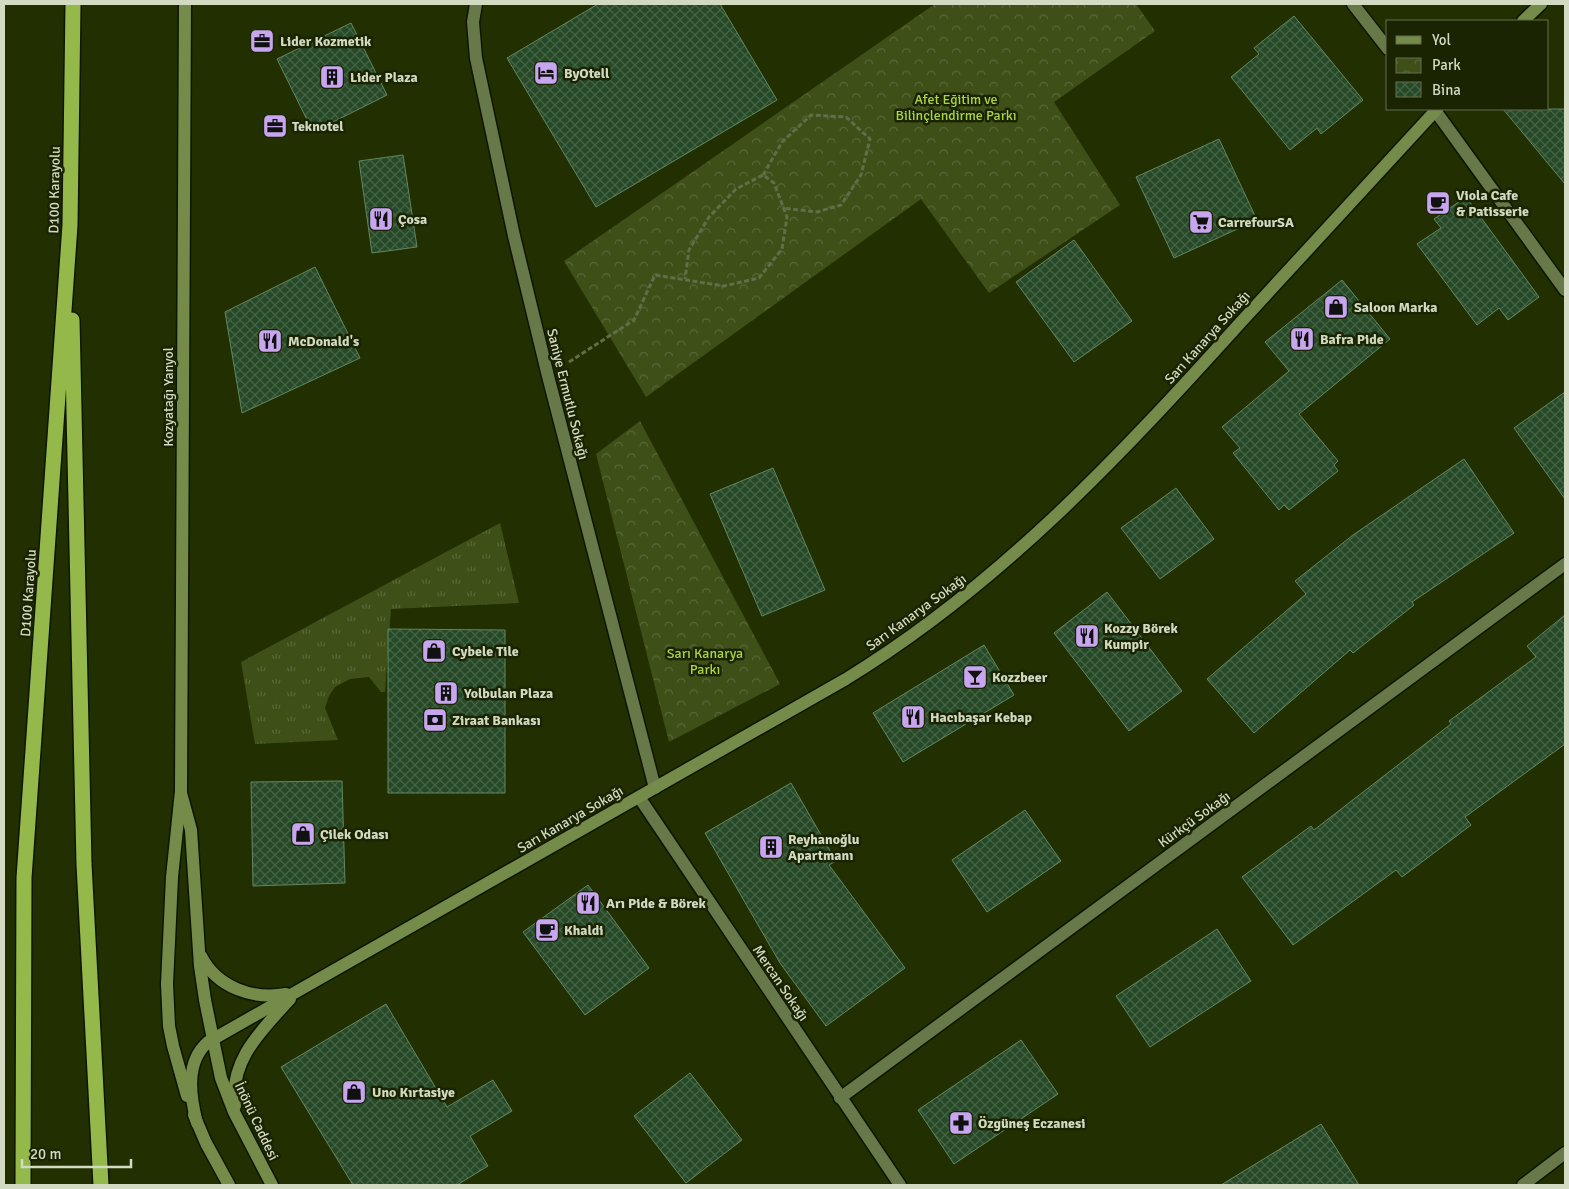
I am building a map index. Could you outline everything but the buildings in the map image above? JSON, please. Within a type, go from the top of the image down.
[{"type":"highway","name":"D100 Karayolu","points":[[23,1185],[24,878],[70,225],[73,4]]},
{"type":"highway","points":[[70,225],[84,864],[101,1185]]},
{"type":"main road","name":"Kozyatağı Yanyol","points":[[181,791],[185,4]]},
{"type":"main road","points":[[1524,20],[1541,4]]},
{"type":"main road","name":"Sarı Kanarya Sokağı","points":[[212,1040],[655,788],[876,660],[926,627],[1002,566],[1066,506],[1161,410],[1434,110]]},
{"type":"main road","name":"İnönü Caddesi","points":[[181,791],[189,816],[191,830],[199,951],[203,990],[212,1040],[221,1078],[239,1123],[272,1185]]},
{"type":"main road","points":[[181,791],[175,832],[167,984],[171,1034],[176,1060],[197,1123],[229,1185]]},
{"type":"main road","points":[[199,951],[210,970],[226,983],[240,990],[263,996],[296,991]]},
{"type":"main road","points":[[239,1123],[234,1094],[240,1064],[248,1048],[296,991]]},
{"type":"main road","points":[[197,1123],[191,1098],[193,1068],[200,1050],[212,1040]]},
{"type":"street","name":"Saniye Ermutlu Sokağı","points":[[476,4],[473,27],[476,58],[514,236],[548,376],[655,788]]},
{"type":"street","points":[[1353,4],[1386,46]]},
{"type":"street","points":[[1436,110],[1565,290]]},
{"type":"street","name":"Kürkçü Sokağı","points":[[840,1098],[1565,564]]},
{"type":"street","name":"Mercan Sokağı","points":[[639,797],[900,1185]]},
{"type":"street","points":[[1523,1185],[1565,1154]]},
{"type":"path","points":[[685,279],[689,250],[709,217],[736,189],[764,175],[782,142],[811,115],[846,117],[870,139],[861,175],[841,205],[817,212],[783,208]]},
{"type":"path","points":[[548,376],[634,320],[655,274],[724,286],[758,278],[782,248],[787,217],[774,183],[764,175]]},
{"type":"green space","name":"Afet Eğitim ve Bilinçlendirme Parkı","points":[[935,4],[1136,4],[1155,31],[1054,102],[1120,205],[989,293],[921,199],[646,397],[564,261]]},
{"type":"green space","name":"Sarı Kanarya Parkı","points":[[640,421],[780,684],[669,742],[596,454]]},
{"type":"green space","points":[[500,523],[519,603],[391,609],[385,692],[381,692],[369,677],[350,679],[335,687],[329,696],[325,708],[338,740],[255,744],[241,662]]},
{"type":"place","name":"Lider Kozmetik","points":[[262,41]]},
{"type":"place","name":"ByOtell","points":[[546,73]]},
{"type":"place","name":"Lider Plaza","points":[[332,77]]},
{"type":"place","name":"Teknotel","points":[[275,126]]},
{"type":"place","name":"Viola Cafe & Patisserie","points":[[1438,203]]},
{"type":"place","name":"Çosa","points":[[381,219]]},
{"type":"place","name":"CarrefourSA","points":[[1201,222]]},
{"type":"place","name":"Saloon Marka","points":[[1336,307]]},
{"type":"place","name":"Bafra Pide","points":[[1302,339]]},
{"type":"place","name":"McDonald's","points":[[270,341]]},
{"type":"place","name":"Kozzy Börek Kumpir","points":[[1087,636]]},
{"type":"place","name":"Cybele Tile","points":[[434,651]]},
{"type":"place","name":"Kozzbeer","points":[[975,677]]},
{"type":"place","name":"Yolbulan Plaza","points":[[446,693]]},
{"type":"place","name":"Hacıbaşar Kebap","points":[[913,717]]},
{"type":"place","name":"Ziraat Bankası","points":[[435,720]]},
{"type":"place","name":"Çilek Odası","points":[[303,834]]},
{"type":"place","name":"Reyhanoğlu Apartmanı","points":[[771,847]]},
{"type":"place","name":"Arı Pide & Börek","points":[[588,903]]},
{"type":"place","name":"Khaldi","points":[[547,930]]},
{"type":"place","name":"Uno Kırtasiye","points":[[354,1092]]},
{"type":"place","name":"Özgüneş Eczanesi","points":[[961,1123]]}]
